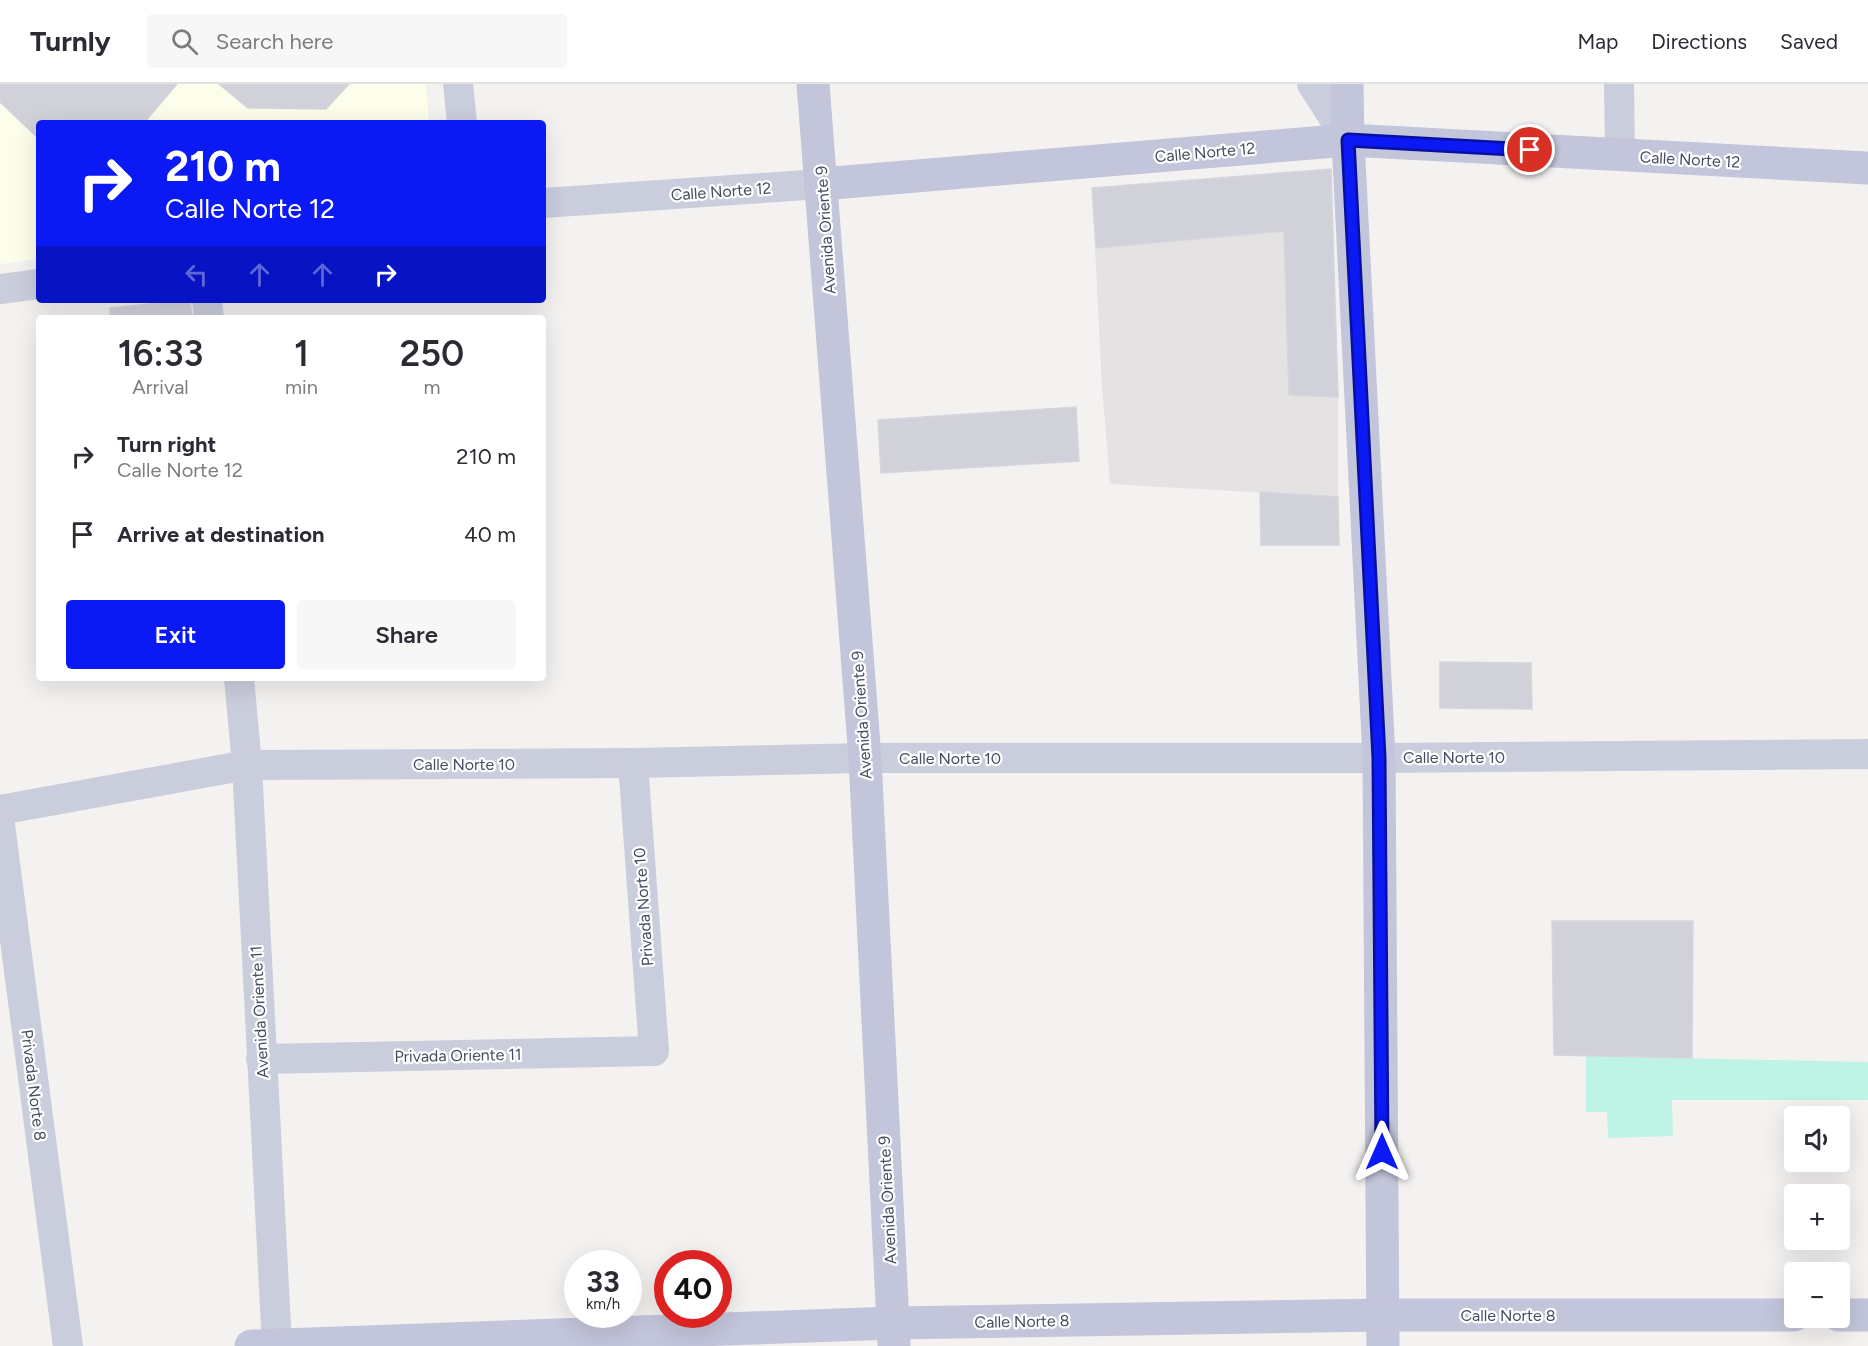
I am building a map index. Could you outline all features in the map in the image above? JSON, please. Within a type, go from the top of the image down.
[{"type":"street","points":[[458,84],[462,120]]},
{"type":"street","name":"Avenida Oriente 9","points":[[813,84],[865,758],[894,1335]]},
{"type":"street","points":[[1312,84],[1348,140]]},
{"type":"street","points":[[1347,84],[1379,758],[1383,1330]]},
{"type":"street","points":[[1619,84],[1620,155]]},
{"type":"street","name":"Calle Norte 12","points":[[546,203],[821,184],[1348,140],[1868,168]]},
{"type":"street","points":[[0,289],[36,284]]},
{"type":"street","name":"Avenida Oriente 11","points":[[239,681],[247,765],[261,1059],[268,1346]]},
{"type":"street","name":"Calle Norte 10","points":[[0,810],[247,765],[633,763],[865,758],[1379,758],[1868,754]]},
{"type":"street","name":"Privada Norte 10","points":[[633,763],[654,1051]]},
{"type":"street","name":"Privada Norte 8","points":[[0,825],[68,1346]]},
{"type":"street","name":"Privada Oriente 11","points":[[261,1059],[654,1051]]},
{"type":"street","name":"Calle Norte 8","points":[[268,1346],[894,1335],[1383,1330],[1784,1315]]},
{"type":"street","points":[[1850,1315],[1868,1315]]},
{"type":"shaded area","points":[[0,84],[426,84],[429,120],[36,120],[36,259],[0,264]]},
{"type":"shaded area","points":[[1331,169],[1338,397],[1338,497],[1110,484],[1102,387],[1092,188]]},
{"type":"green space","points":[[1586,1056],[1868,1062],[1868,1100],[1672,1100],[1673,1136],[1608,1138],[1607,1112],[1586,1112]]},
{"type":"building","points":[[0,84],[177,84],[147,120],[36,120],[36,136],[0,102]]},
{"type":"building","points":[[219,84],[349,84],[326,109],[248,108]]},
{"type":"building","points":[[1331,169],[1338,397],[1289,395],[1284,231],[1096,248],[1092,188]]},
{"type":"building","points":[[160,303],[190,303],[192,315],[110,315],[110,308]]},
{"type":"building","points":[[1076,407],[1079,461],[881,473],[878,420]]},
{"type":"building","points":[[1260,492],[1338,497],[1339,545],[1261,545]]},
{"type":"building","points":[[1440,662],[1531,663],[1532,709],[1440,708]]},
{"type":"building","points":[[1552,921],[1693,921],[1692,1058],[1554,1055]]},
{"type":"route","points":[[1382,1152],[1379,758],[1348,140],[1530,150]]}]
